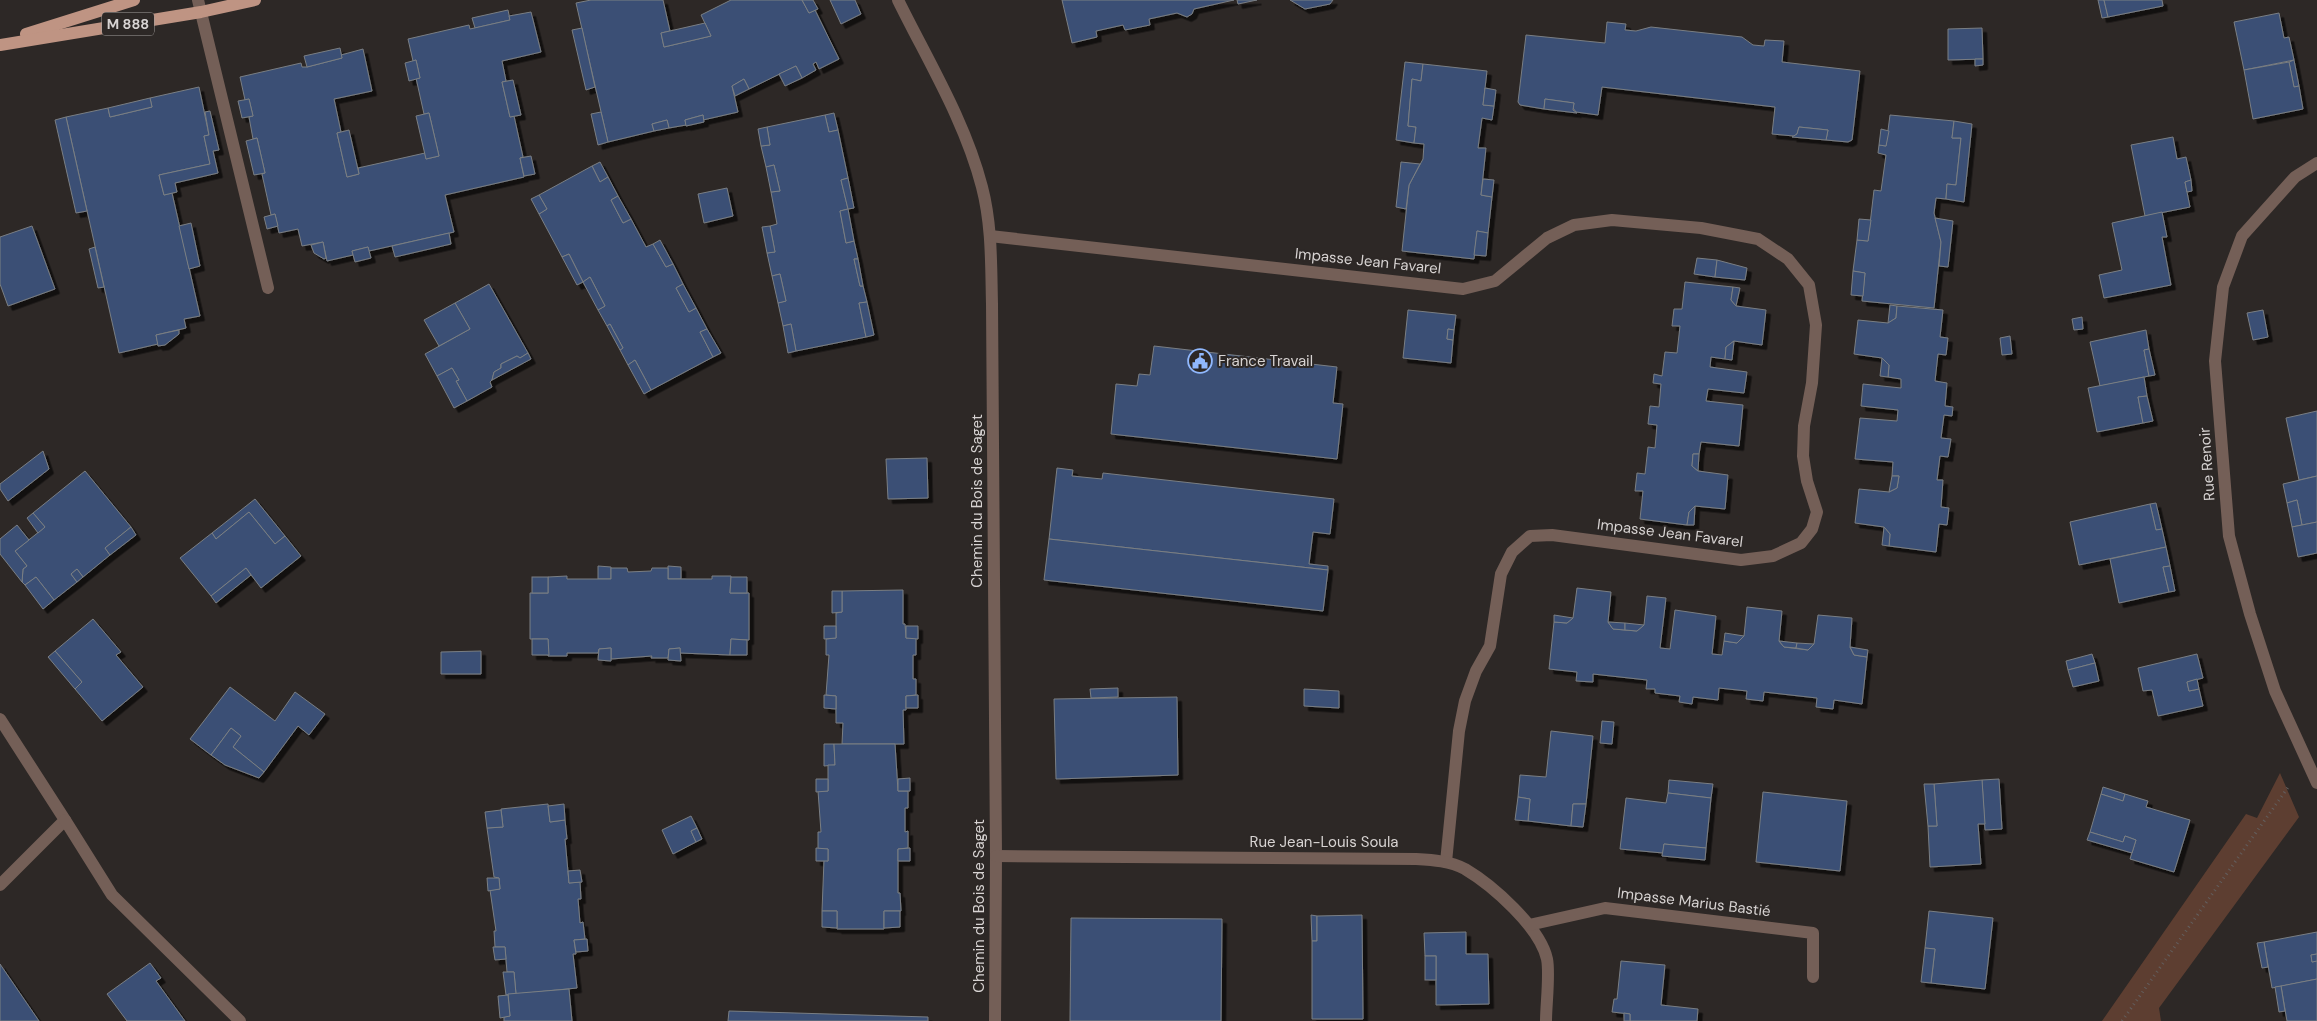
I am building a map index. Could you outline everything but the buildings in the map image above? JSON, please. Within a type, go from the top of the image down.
[{"type":"main road","name":"M 888","points":[[0,44],[134,0]]},
{"type":"main road","name":"M 888","points":[[0,44],[200,6],[255,0]]},
{"type":"street","name":"Chemin du Bois de Saget","points":[[898,0],[969,144],[982,188],[990,236],[996,856],[995,1021]]},
{"type":"street","points":[[200,6],[268,288]]},
{"type":"street","name":"Rue Renoir","points":[[2317,163],[2295,177],[2242,236],[2223,287],[2215,361],[2228,536],[2250,614],[2275,691],[2317,783]]},
{"type":"street","name":"Impasse Jean Favarel","points":[[990,236],[1463,288],[1495,280],[1547,238],[1574,225],[1612,220],[1701,228],[1758,240],[1788,259],[1809,285],[1816,325],[1812,383],[1804,426],[1803,456],[1807,481],[1817,512],[1812,529],[1800,543],[1773,556],[1741,560],[1552,535],[1530,536],[1512,552],[1501,574],[1490,646],[1476,671],[1464,701],[1458,731],[1446,862]]},
{"type":"street","points":[[0,719],[112,895],[240,1021]]},
{"type":"street","points":[[0,885],[65,820]]},
{"type":"street","name":"Rue Jean-Louis Soula","points":[[996,856],[1406,858],[1446,862],[1464,869],[1511,905],[1529,925],[1547,959],[1546,1021]]},
{"type":"street","name":"Impasse Marius Bastié","points":[[1529,925],[1605,908],[1813,933],[1813,977]]},
{"type":"path","points":[[2122,1021],[2308,760]]},
{"type":"shaded area","points":[[2280,773],[2299,817],[2159,1008],[2161,1021],[2102,1021],[2246,814],[2257,818]]},
{"type":"place","name":"France Travail","points":[[1200,361]]}]
